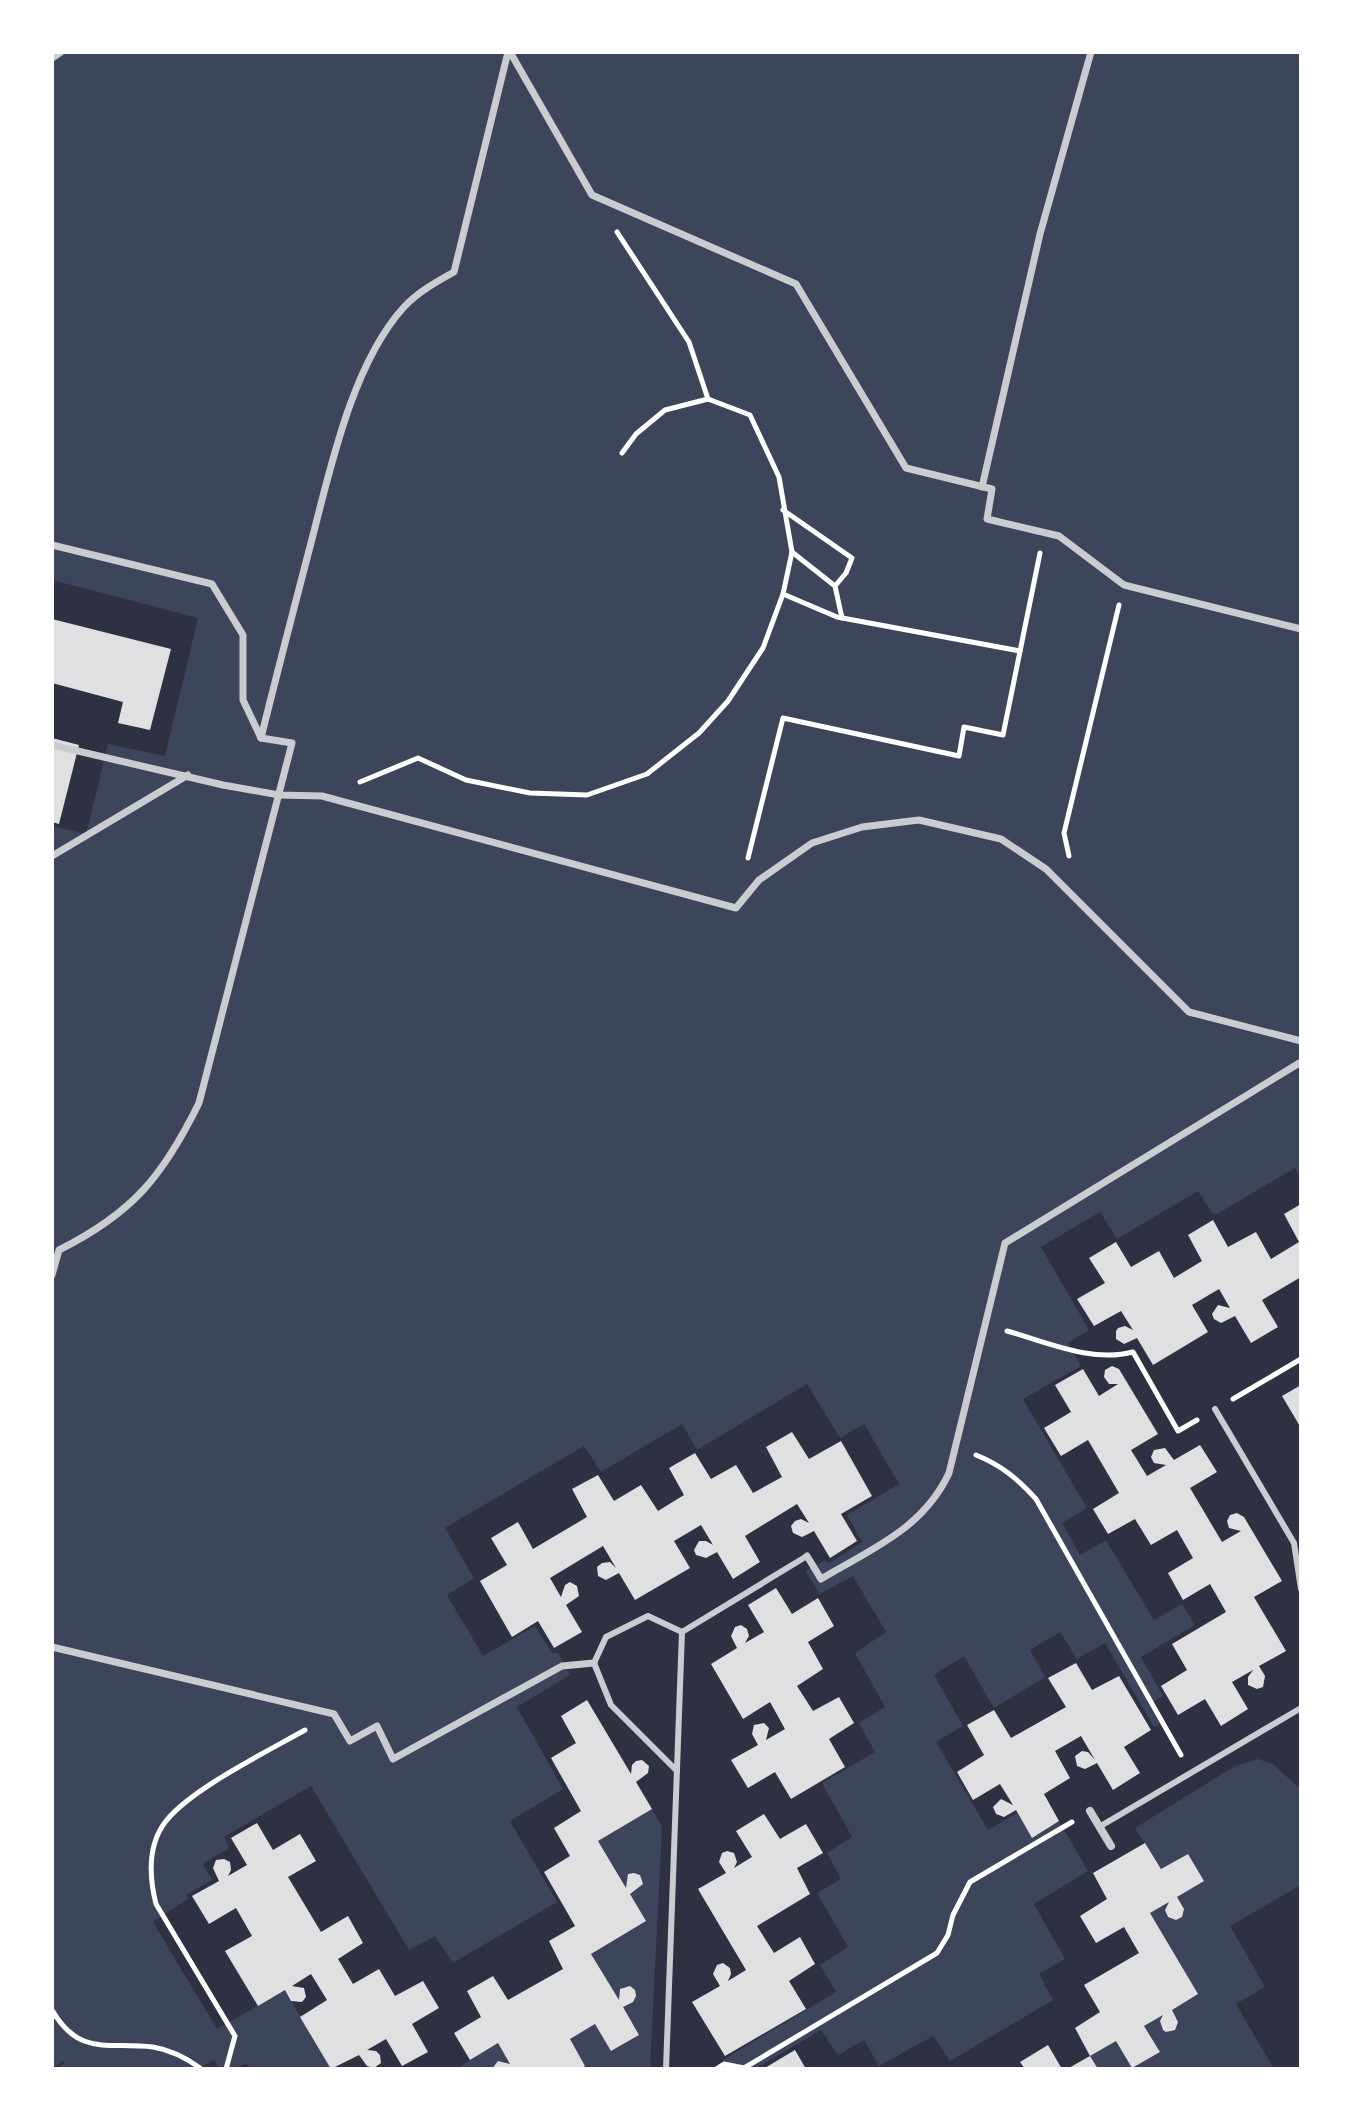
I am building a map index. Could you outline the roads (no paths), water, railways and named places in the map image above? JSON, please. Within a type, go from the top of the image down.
[{"type":"street","points":[[52,58],[61,52]]},
{"type":"street","points":[[509,52],[592,195],[796,284],[906,468],[992,489],[987,519],[1059,536],[1124,585],[1301,629]]},
{"type":"street","points":[[261,738],[343,427],[368,365],[397,316],[429,286],[454,272],[509,52]]},
{"type":"street","points":[[982,487],[1040,234],[1091,52]]},
{"type":"street","points":[[52,545],[212,584],[243,635],[243,700],[261,738]]},
{"type":"street","points":[[52,1275],[59,1250],[104,1225],[133,1203],[180,1142],[199,1103],[292,743],[261,738]]},
{"type":"street","points":[[52,745],[104,759],[279,795],[322,796],[736,908],[759,880],[812,843],[862,827],[919,820],[1001,839],[1046,869],[1189,1012],[1301,1041]]},
{"type":"street","points":[[52,856],[188,775]]},
{"type":"street","points":[[807,1556],[821,1579],[905,1530],[940,1493],[956,1448],[1005,1243],[1301,1062]]},
{"type":"street","points":[[52,1647],[334,1714],[350,1741],[377,1726],[393,1759],[562,1666],[594,1663]]},
{"type":"street","points":[[1090,1811],[1111,1846]]},
{"type":"lane","points":[[1215,1409],[1294,1543],[1301,1589]]},
{"type":"lane","points":[[682,1632],[807,1556]]},
{"type":"lane","points":[[677,1771],[611,1705],[594,1663],[606,1637],[648,1616],[682,1632]]},
{"type":"lane","points":[[666,2069],[682,1632]]},
{"type":"lane","points":[[1099,1827],[1301,1708]]}]
